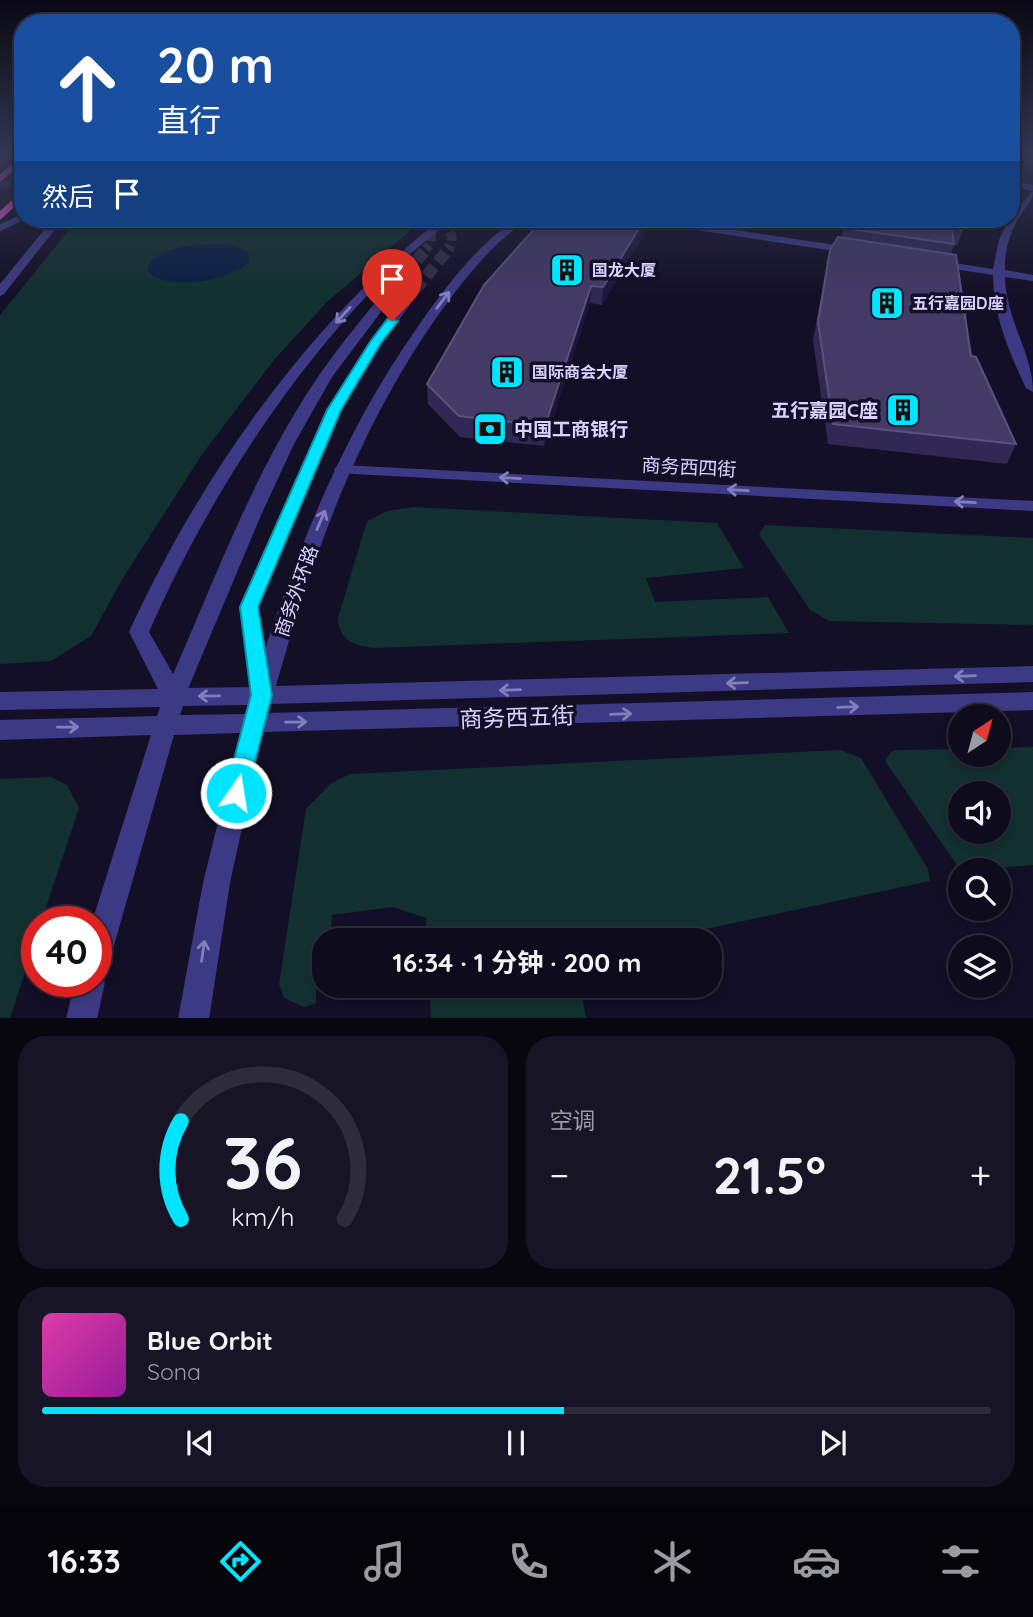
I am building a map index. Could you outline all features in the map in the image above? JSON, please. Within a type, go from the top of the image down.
[{"type":"highway","points":[[0,217],[14,202]]},
{"type":"street","points":[[0,292],[51,228]]},
{"type":"street","points":[[174,697],[139,632],[178,551],[244,440],[299,365],[384,272],[436,228]]},
{"type":"street","name":"商务外环路","points":[[193,1018],[207,923],[253,723],[306,556],[351,447],[404,353],[458,281],[511,228]]},
{"type":"street","points":[[712,228],[862,248],[743,228]]},
{"type":"street","points":[[1009,228],[1003,238],[1000,269],[1001,312],[1033,388]]},
{"type":"street","points":[[926,258],[1000,269],[1033,270]]},
{"type":"street","points":[[1000,269],[1033,278]]},
{"type":"street","points":[[111,906],[174,697],[271,476],[305,408],[351,340],[393,288]]},
{"type":"street","points":[[262,695],[249,607],[334,410],[376,342],[415,290]]},
{"type":"street","name":"商务西四街","points":[[342,470],[1033,506]]},
{"type":"street","name":"商务西五街","points":[[0,701],[1033,674]]},
{"type":"street","name":"商务西五街","points":[[0,730],[1033,701]]},
{"type":"street","points":[[81,1018],[86,997]]},
{"type":"green space","points":[[71,228],[413,228],[327,302],[274,360],[203,453],[123,578],[91,636],[51,661],[0,664],[0,315]]},
{"type":"green space","points":[[413,507],[717,523],[744,568],[646,578],[655,602],[768,597],[789,633],[374,648],[354,643],[341,632],[338,618],[367,521],[387,511]]},
{"type":"green space","points":[[765,525],[1033,538],[1033,625],[829,621],[810,610],[759,534]]},
{"type":"green space","points":[[1033,747],[1033,865],[1011,867],[1011,858],[952,858],[885,761],[891,752],[948,749],[948,767],[1011,767],[1012,748]]},
{"type":"green space","points":[[840,750],[861,758],[928,869],[930,881],[711,928],[426,928],[426,918],[393,907],[332,915],[331,928],[312,928],[312,998],[316,998],[316,1003],[304,1007],[284,998],[279,984],[306,809],[330,784],[350,774]]},
{"type":"green space","points":[[51,777],[67,785],[79,808],[46,906],[21,906],[21,985],[10,1018],[0,1018],[0,779]]},
{"type":"green space","points":[[430,998],[582,998],[586,1018],[431,1018]]},
{"type":"water","points":[[213,244],[241,249],[249,254],[249,262],[228,274],[198,282],[168,281],[147,270],[150,262],[164,252]]},
{"type":"building","points":[[535,228],[639,228],[603,287],[591,286],[545,426],[459,416],[427,384],[484,285]]},
{"type":"building","points":[[844,228],[952,228],[954,244]]},
{"type":"building","points":[[838,237],[956,255],[971,356],[976,357],[1016,444],[833,424],[818,322],[830,250]]},
{"type":"tunnel","points":[[426,249],[431,243],[427,228]]},
{"type":"tunnel","points":[[448,228],[452,237],[448,249]]},
{"type":"tunnel","points":[[393,288],[428,247]]},
{"type":"tunnel","points":[[415,290],[450,247]]},
{"type":"place","name":"国龙大厦","points":[[567,270]]},
{"type":"place","name":"五行嘉园D座","points":[[887,303]]},
{"type":"place","name":"国际商会大厦","points":[[507,372]]},
{"type":"place","name":"五行嘉园C座","points":[[903,410]]},
{"type":"place","name":"中国工商银行","points":[[490,429]]},
{"type":"route","points":[[236,793],[247,741],[262,695],[249,607],[334,410],[392,321]]}]
